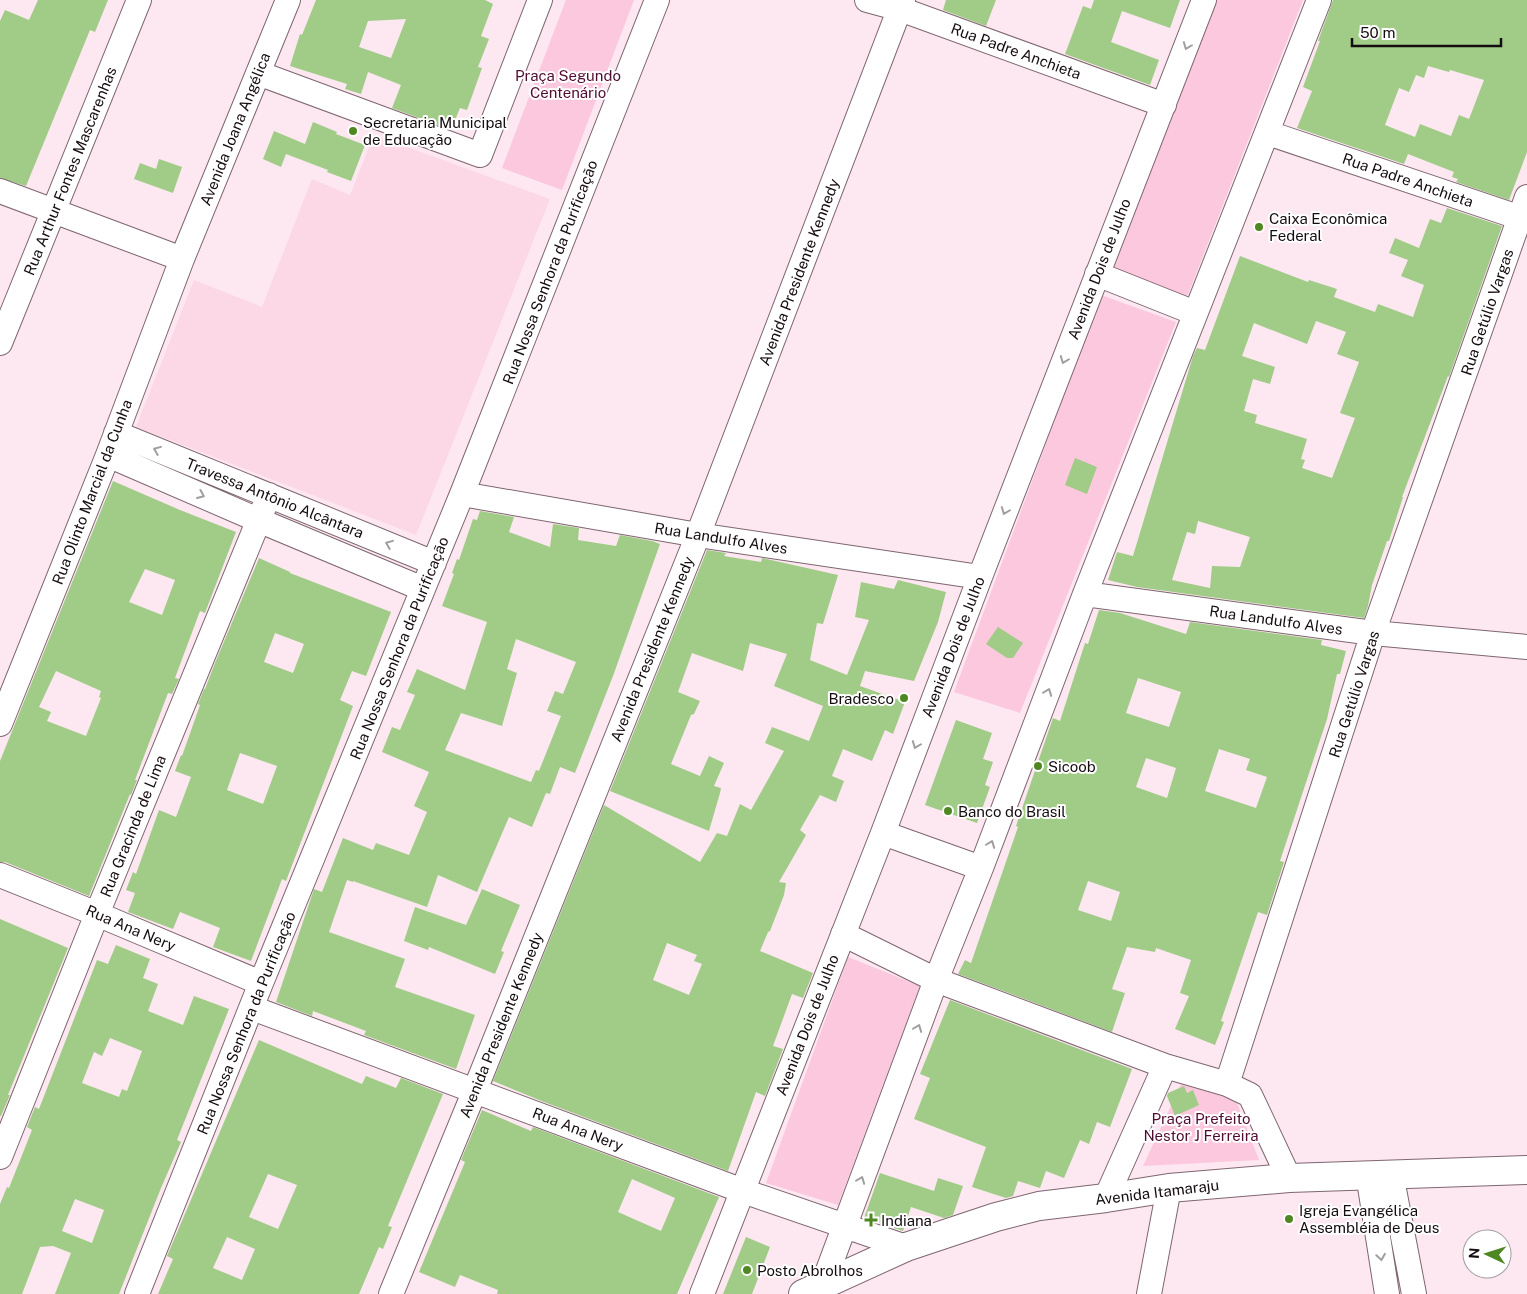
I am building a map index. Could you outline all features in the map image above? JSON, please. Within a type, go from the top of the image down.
[{"type":"main road","name":"Avenida Itamaraju","points":[[813,1289],[906,1247],[996,1217],[1031,1208],[1169,1188],[1289,1178],[1527,1170]]},
{"type":"street","name":"Rua Arthur Fontes Mascarenhas","points":[[0,343],[139,0]]},
{"type":"street","name":"Avenida Joana Angélica","points":[[182,258],[288,0]]},
{"type":"street","points":[[258,73],[480,155],[540,0]]},
{"type":"street","name":"Rua Nossa Senhora da Purificação","points":[[137,1294],[261,983],[462,494],[657,0]]},
{"type":"street","name":"Rua Padre Anchieta","points":[[867,0],[902,4],[1164,105]]},
{"type":"street","name":"Avenida Dois de Julho","points":[[702,1294],[1204,0]]},
{"type":"street","points":[[813,1289],[844,1225],[1085,594],[1319,0]]},
{"type":"street","name":"Avenida Presidente Kennedy","points":[[391,1294],[698,535],[902,4]]},
{"type":"street","name":"Rua Padre Anchieta","points":[[1268,133],[1525,212]]},
{"type":"street","points":[[0,190],[182,258]]},
{"type":"street","name":"Rua Getúlio Vargas","points":[[1227,1084],[1373,633],[1525,212]]},
{"type":"street","name":"Rua Olinto Marcial da Cunha","points":[[0,724],[108,455],[182,258]]},
{"type":"street","points":[[1097,274],[1195,313]]},
{"type":"street","name":"Travessa Antônio Alcântara","points":[[116,433],[434,563]]},
{"type":"street","name":"Travessa Antônio Alcântara","points":[[108,455],[423,589]]},
{"type":"street","name":"Rua Landulfo Alves","points":[[462,494],[698,535],[980,577]]},
{"type":"street","name":"Rua Gracinda de Lima","points":[[0,1157],[97,914],[269,495]]},
{"type":"street","name":"Rua Landulfo Alves","points":[[1085,594],[1373,633],[1527,647]]},
{"type":"street","points":[[882,833],[981,868]]},
{"type":"street","name":"Rua Ana Nery","points":[[0,875],[261,983]]},
{"type":"street","points":[[842,934],[936,980],[1165,1066],[1227,1084],[1250,1095],[1289,1178]]},
{"type":"street","name":"Rua Ana Nery","points":[[252,1008],[743,1191],[906,1247]]},
{"type":"street","points":[[1106,1198],[1165,1066]]},
{"type":"street","points":[[1380,1174],[1387,1294]]},
{"type":"street","points":[[1380,1174],[1414,1294]]},
{"type":"street","points":[[1149,1294],[1169,1188]]},
{"type":"shaded area","points":[[374,135],[550,199],[416,535],[136,427],[194,280],[262,307],[312,179],[350,195]]},
{"type":"green space","name":"Praça Segundo Centenário","points":[[566,0],[634,0],[562,190],[502,168]]},
{"type":"green space","points":[[1216,0],[1303,0],[1187,297],[1112,267]]},
{"type":"green space","points":[[1101,295],[1176,322],[1020,713],[954,692]]},
{"type":"green space","points":[[848,957],[920,986],[838,1205],[766,1183]]},
{"type":"green space","name":"Praça Prefeito Nestor J Ferreira","points":[[1181,1084],[1236,1100],[1259,1160],[1143,1166]]},
{"type":"building","points":[[38,0],[108,0],[95,32],[90,30],[26,186],[0,178],[0,21],[5,10],[29,20]]},
{"type":"building","points":[[316,0],[485,0],[493,4],[481,36],[489,39],[478,67],[482,68],[467,110],[460,108],[451,130],[392,108],[401,85],[368,72],[361,94],[345,89],[347,84],[290,66],[300,34],[302,35]],"holes":[[[406,19],[391,58],[359,47],[368,21]]]},
{"type":"building","points":[[946,0],[996,0],[986,26],[943,10]]},
{"type":"building","points":[[1094,0],[1180,0],[1170,28],[1122,11],[1111,42],[1159,60],[1150,85],[1065,54],[1083,6],[1091,9]]},
{"type":"building","points":[[1333,0],[1527,0],[1527,152],[1509,200],[1456,182],[1458,179],[1452,177],[1454,172],[1408,154],[1404,164],[1297,128],[1312,91],[1303,87],[1320,41],[1318,41]],"holes":[[[1428,66],[1449,72],[1450,70],[1484,80],[1469,119],[1459,115],[1451,136],[1420,124],[1415,137],[1385,125],[1399,88],[1409,92],[1416,75],[1424,78]]]},
{"type":"building","points":[[313,122],[337,132],[336,134],[365,145],[351,181],[286,154],[281,167],[263,159],[274,131],[305,144]]},
{"type":"building","points":[[159,159],[182,167],[173,193],[134,179],[140,163],[156,169]]},
{"type":"building","points":[[1447,208],[1502,226],[1449,377],[1402,497],[1389,541],[1387,541],[1372,585],[1364,618],[1137,587],[1108,580],[1117,552],[1133,556],[1193,356],[1197,348],[1205,350],[1240,256],[1308,282],[1309,280],[1337,289],[1334,297],[1375,312],[1378,304],[1413,317],[1424,285],[1401,276],[1408,260],[1389,253],[1395,238],[1419,248],[1430,219],[1441,223]],"holes":[[[1316,321],[1346,332],[1337,354],[1359,362],[1340,413],[1355,418],[1332,478],[1302,468],[1305,460],[1301,459],[1307,439],[1255,423],[1257,415],[1244,411],[1253,379],[1270,384],[1275,367],[1242,356],[1254,323],[1307,344]],[[1198,521],[1250,537],[1240,567],[1212,566],[1210,588],[1172,580],[1187,532],[1195,534]]]},
{"type":"building","points":[[1075,458],[1097,467],[1087,494],[1065,485]]},
{"type":"building","points":[[113,481],[236,532],[205,613],[200,611],[175,678],[179,679],[172,694],[168,693],[135,780],[137,780],[89,896],[5,862],[0,862],[0,761]],"holes":[[[145,569],[175,580],[162,615],[129,602]],[[56,671],[101,691],[99,697],[101,698],[86,736],[47,721],[51,712],[39,707]]]},
{"type":"building","points":[[480,511],[514,517],[509,532],[550,547],[553,524],[579,528],[578,540],[616,546],[620,535],[660,544],[613,676],[575,773],[560,767],[550,794],[546,793],[532,827],[509,817],[477,892],[438,875],[427,907],[347,880],[329,932],[405,959],[395,987],[475,1015],[456,1069],[364,1035],[366,1031],[313,1011],[312,1016],[276,1002],[314,889],[322,892],[343,838],[373,850],[376,843],[409,855],[427,812],[414,806],[429,772],[382,752],[392,727],[400,730],[415,695],[407,692],[417,669],[465,690],[487,622],[442,606],[454,574],[452,573],[457,559],[459,560],[473,519],[477,520]],"holes":[[[516,639],[576,662],[563,694],[555,691],[547,711],[561,716],[539,771],[536,770],[531,782],[445,750],[461,713],[502,726],[517,673],[507,669]]]},
{"type":"building","points":[[707,550],[726,553],[724,556],[761,562],[762,558],[838,575],[823,624],[817,623],[810,660],[847,675],[869,620],[855,617],[861,582],[894,589],[898,580],[946,592],[938,622],[914,681],[865,671],[860,686],[905,702],[893,734],[885,730],[872,761],[843,749],[832,776],[844,781],[836,802],[820,795],[800,830],[806,835],[779,882],[786,883],[784,895],[760,951],[813,973],[803,998],[792,994],[773,1046],[783,1049],[765,1096],[756,1092],[728,1171],[493,1081],[604,805],[700,862],[717,833],[727,836],[740,804],[751,810],[784,751],[765,743],[772,727],[809,741],[823,706],[774,686],[787,654],[750,643],[743,671],[692,653],[678,692],[700,701],[694,714],[691,715],[671,764],[700,776],[709,756],[724,763],[714,786],[721,788],[709,831],[610,791]],"holes":[[[667,943],[697,955],[694,961],[702,964],[689,995],[653,980]]]},
{"type":"building","points":[[259,558],[290,573],[391,612],[366,676],[352,671],[340,700],[353,706],[286,881],[282,879],[251,961],[213,947],[220,928],[180,912],[173,929],[128,912],[135,893],[126,890],[133,872],[136,874],[159,810],[176,817],[191,777],[175,771],[200,705],[198,704]],"holes":[[[275,633],[304,644],[293,673],[264,662]],[[240,753],[277,766],[263,804],[227,790]]]},
{"type":"building","points":[[1099,610],[1120,613],[1186,634],[1190,622],[1322,640],[1321,645],[1346,651],[1340,674],[1337,674],[1327,719],[1280,861],[1284,862],[1267,915],[1258,912],[1221,1021],[1224,1022],[1215,1045],[1175,1029],[1189,996],[1180,993],[1191,960],[1156,948],[1155,952],[1127,947],[1112,989],[1125,993],[1112,1032],[958,974],[965,960],[971,963],[1053,718],[1060,721],[1085,643],[1088,644]],"holes":[[[1138,678],[1181,692],[1169,727],[1126,713]],[[1219,749],[1250,759],[1246,770],[1267,777],[1256,808],[1205,791]],[[1146,758],[1176,768],[1167,798],[1136,787]],[[1088,881],[1120,892],[1111,921],[1078,910]]]},
{"type":"building","points":[[998,627],[1023,643],[1013,658],[1007,658],[986,644]]},
{"type":"building","points":[[956,720],[992,733],[983,759],[993,762],[985,785],[990,787],[977,823],[925,805]]},
{"type":"building","points":[[482,889],[520,905],[501,951],[504,952],[495,974],[429,947],[428,950],[404,941],[415,907],[466,925]]},
{"type":"building","points":[[0,919],[68,948],[1,1116],[0,1116]]},
{"type":"building","points":[[116,945],[150,959],[143,978],[158,984],[148,1011],[183,1025],[194,996],[229,1009],[177,1140],[181,1142],[119,1294],[55,1294],[71,1253],[53,1246],[40,1247],[22,1294],[0,1294],[0,1204],[7,1187],[9,1188],[32,1130],[27,1127],[35,1107],[39,1109],[97,960],[108,964]],"holes":[[[110,1038],[142,1051],[127,1091],[122,1089],[119,1097],[82,1083],[94,1052],[102,1056]],[[75,1199],[104,1210],[92,1243],[62,1231]]]},
{"type":"building","points":[[950,1000],[1132,1069],[1110,1127],[1097,1122],[1089,1144],[1080,1140],[1064,1178],[1046,1171],[1040,1188],[1018,1181],[1013,1196],[1006,1198],[972,1187],[986,1147],[914,1119],[930,1078],[920,1074]]},
{"type":"building","points":[[259,1040],[362,1084],[366,1076],[396,1088],[401,1078],[443,1094],[388,1226],[392,1227],[383,1249],[379,1247],[359,1294],[158,1294],[173,1259],[167,1256]],"holes":[[[268,1174],[297,1185],[278,1229],[249,1217]],[[227,1237],[255,1249],[242,1280],[213,1268]]]},
{"type":"building","points":[[1184,1086],[1187,1093],[1193,1090],[1199,1105],[1175,1116],[1167,1096],[1168,1093]]},
{"type":"building","points":[[482,1110],[531,1131],[533,1127],[719,1197],[677,1294],[497,1294],[498,1290],[460,1275],[455,1287],[419,1272],[465,1162],[461,1160]],"holes":[[[632,1179],[675,1198],[661,1231],[618,1212]]]},
{"type":"building","points":[[880,1173],[934,1191],[938,1178],[963,1186],[953,1215],[944,1218],[911,1207],[903,1231],[864,1218]]},
{"type":"building","name":"Posto Abrolhos","points":[[746,1237],[770,1247],[752,1294],[723,1294]]},
{"type":"place","name":"Secretaria Municipal de Educação","points":[[353,131]]},
{"type":"place","name":"Caixa Econômica Federal","points":[[1259,227]]},
{"type":"place","name":"Bradesco","points":[[904,698]]},
{"type":"place","name":"Sicoob","points":[[1038,766]]},
{"type":"place","name":"Banco do Brasil","points":[[948,811]]},
{"type":"place","name":"Igreja Evangélica Assembléia de Deus","points":[[1289,1219]]},
{"type":"place","name":"Indiana","points":[[871,1220]]},
{"type":"place","name":"Posto Abrolhos","points":[[747,1270]]}]
